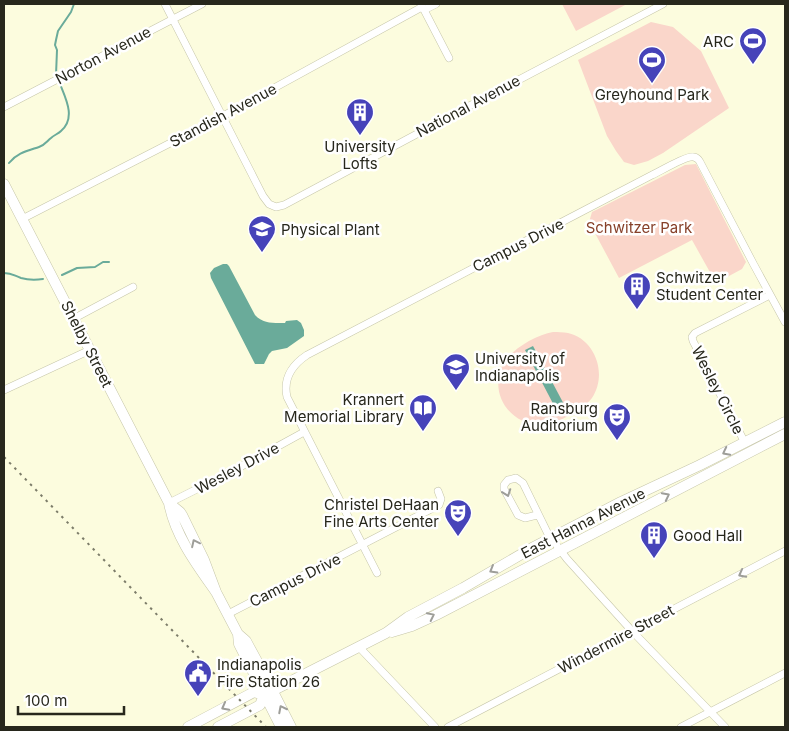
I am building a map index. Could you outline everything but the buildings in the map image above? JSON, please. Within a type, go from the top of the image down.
[{"type":"main road","name":"Shelby Street","points":[[4,184],[169,503],[172,517],[187,547],[228,614],[238,634],[239,644],[291,727]]},
{"type":"main road","name":"East Hanna Avenue","points":[[218,727],[260,705],[268,693],[386,634],[412,626],[428,618],[555,544],[621,502],[785,422]]},
{"type":"main road","name":"East Hanna Avenue","points":[[386,634],[408,617],[785,434]]},
{"type":"main road","name":"East Hanna Avenue","points":[[188,727],[254,692],[268,693]]},
{"type":"main road","name":"Shelby Street","points":[[268,693],[281,727]]},
{"type":"street","points":[[165,4],[223,116]]},
{"type":"street","name":"Norton Avenue","points":[[4,108],[202,4]]},
{"type":"street","name":"Standish Avenue","points":[[22,219],[223,116],[422,7],[436,4]]},
{"type":"street","name":"National Avenue","points":[[223,116],[263,196],[266,201],[276,208],[663,4]]},
{"type":"street","points":[[422,7],[449,58]]},
{"type":"street","name":"Campus Drive","points":[[304,432],[286,392],[289,374],[294,364],[300,359],[689,157],[695,157],[700,162],[785,322]]},
{"type":"street","points":[[74,318],[133,287]]},
{"type":"street","name":"Wesley Circle","points":[[745,442],[692,341],[692,337],[695,333],[770,295]]},
{"type":"street","points":[[4,390],[90,350]]},
{"type":"street","points":[[304,432],[377,573]]},
{"type":"street","name":"Wesley Drive","points":[[169,503],[304,432]]},
{"type":"street","points":[[537,515],[525,518],[518,515],[505,490],[504,485],[508,480],[516,478],[523,483],[536,508],[537,515],[555,544],[632,631],[725,727]]},
{"type":"street","name":"Campus Drive","points":[[228,614],[439,505],[441,499],[438,491]]},
{"type":"street","name":"Windermire Street","points":[[448,727],[785,551]]},
{"type":"street","points":[[359,647],[436,727]]},
{"type":"street","points":[[681,727],[785,673]]},
{"type":"green space","points":[[562,4],[627,4],[576,31]]},
{"type":"green space","name":"Greyhound Park","points":[[651,22],[673,27],[701,51],[729,108],[663,153],[648,161],[634,165],[624,162],[607,136],[578,60]]},
{"type":"green space","name":"Schwitzer Park","points":[[696,164],[746,262],[742,269],[716,283],[692,240],[619,278],[589,222],[592,212],[685,165]]},
{"type":"green space","points":[[553,332],[568,333],[577,337],[592,350],[599,368],[597,389],[587,403],[565,418],[550,424],[532,424],[522,421],[507,408],[499,390],[498,379],[501,368],[516,350],[530,340]]},
{"type":"water","points":[[223,264],[229,266],[258,318],[273,323],[297,320],[301,323],[304,336],[287,348],[272,351],[264,364],[255,364],[211,278],[210,273],[214,268]]},
{"type":"water","points":[[533,346],[567,410],[559,415],[525,350]]},
{"type":"waterway","points":[[56,75],[57,50],[55,45],[58,31],[74,4]]},
{"type":"waterway","points":[[9,163],[26,151],[43,145],[66,126],[69,114],[60,84]]},
{"type":"waterway","points":[[62,275],[77,268],[95,267],[103,262],[109,262]]},
{"type":"waterway","points":[[4,273],[26,279],[43,279]]},
{"type":"railway","points":[[4,457],[266,727]]},
{"type":"place","name":"ARC","points":[[753,65]]},
{"type":"place","name":"Greyhound Park","points":[[652,84]]},
{"type":"place","name":"University Lofts","points":[[360,136]]},
{"type":"place","name":"Physical Plant","points":[[262,253]]},
{"type":"place","name":"Schwitzer Student Center","points":[[637,310]]},
{"type":"place","name":"University of Indianapolis","points":[[456,391]]},
{"type":"place","name":"Krannert Memorial Library","points":[[423,432]]},
{"type":"place","name":"Ransburg Auditorium","points":[[617,441]]},
{"type":"place","name":"Christel DeHaan Fine Arts Center","points":[[458,537]]},
{"type":"place","name":"Good Hall","points":[[654,559]]},
{"type":"place","name":"Indianapolis Fire Station 26","points":[[198,697]]}]
